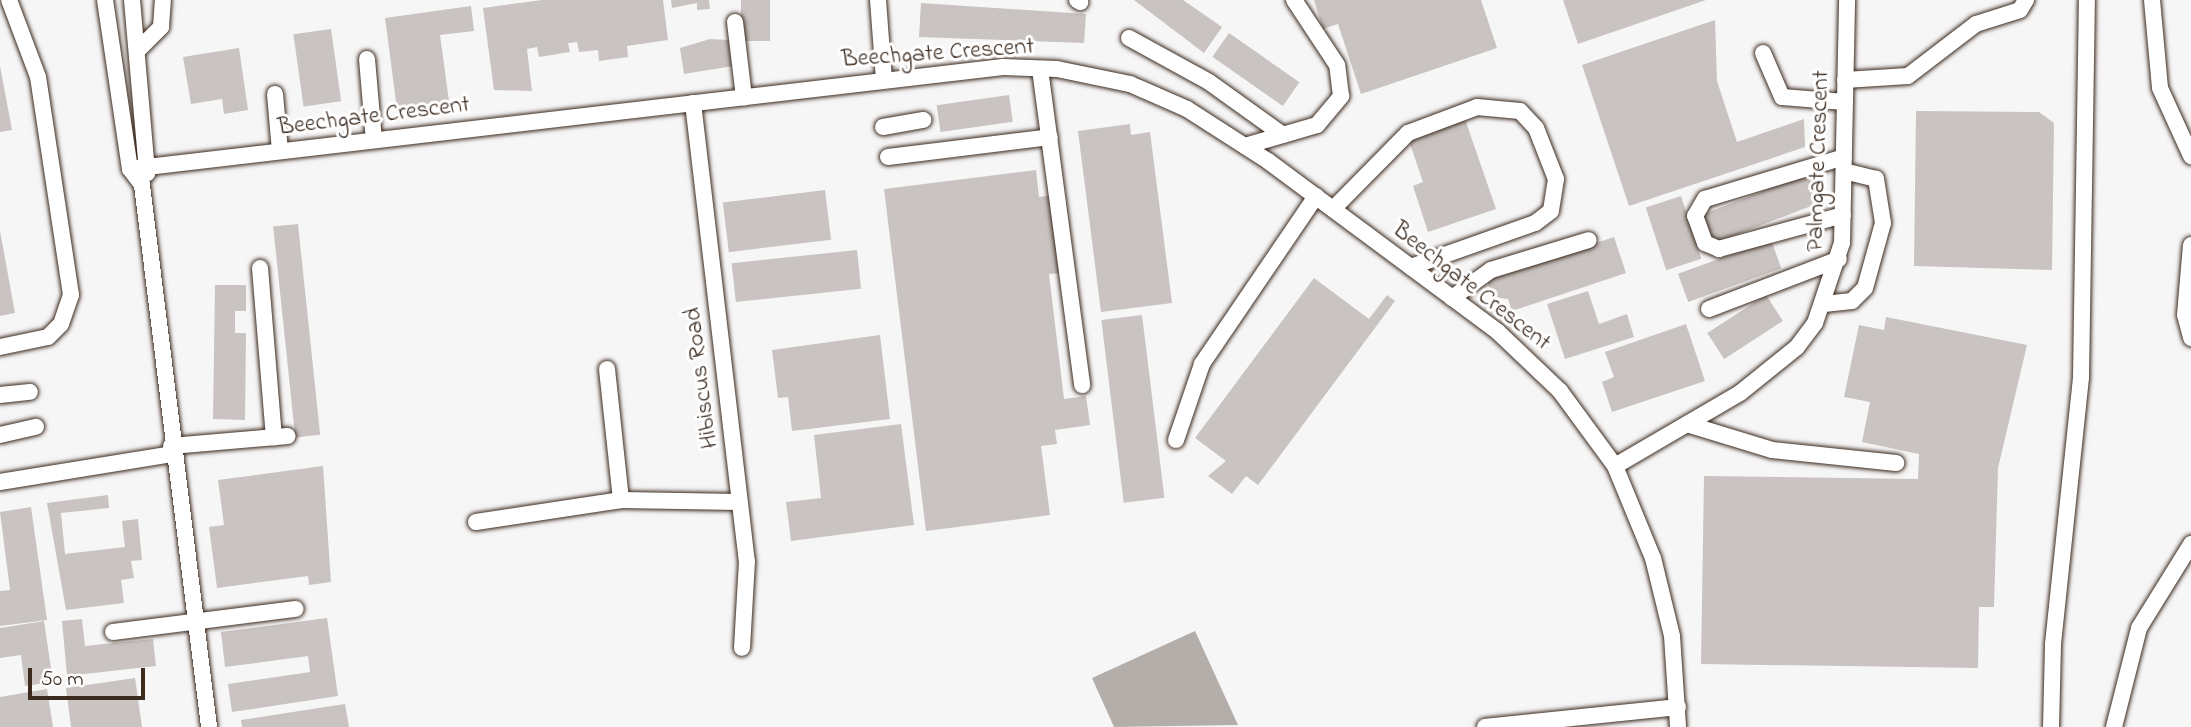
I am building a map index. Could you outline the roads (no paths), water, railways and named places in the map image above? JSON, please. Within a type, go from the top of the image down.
[{"type":"street","points":[[0,347],[48,337],[61,324],[71,295],[38,77],[9,0]]},
{"type":"street","points":[[105,0],[130,169],[142,185],[172,450],[209,727]]},
{"type":"street","points":[[132,0],[140,48],[151,165],[142,185]]},
{"type":"street","points":[[140,48],[161,27],[163,0]]},
{"type":"street","points":[[878,0],[884,79]]},
{"type":"street","points":[[1245,146],[1328,118],[1343,83],[1294,0]]},
{"type":"street","name":"Palmgate Crescent","points":[[1615,466],[1687,424],[1772,369],[1797,347],[1824,304],[1839,260],[1843,215],[1847,0]]},
{"type":"street","points":[[1845,80],[1908,76],[1976,24],[2020,10],[2026,0]]},
{"type":"street","points":[[2051,727],[2053,644],[2081,377],[2087,0]]},
{"type":"street","points":[[2152,0],[2158,81],[2191,156]]},
{"type":"street","points":[[735,22],[744,97]]},
{"type":"street","points":[[1129,38],[1199,76],[1283,135]]},
{"type":"street","points":[[1763,53],[1782,97],[1845,102]]},
{"type":"street","points":[[367,59],[374,140]]},
{"type":"street","points":[[1040,69],[1082,385]]},
{"type":"street","name":"Beechgate Crescent","points":[[130,169],[884,79],[1040,69],[1130,84],[1187,109],[1245,146],[1411,267],[1535,364],[1615,466],[1664,596],[1678,707],[1678,727]]},
{"type":"street","points":[[275,94],[280,151]]},
{"type":"street","name":"Hibiscus Road","points":[[693,103],[748,591],[742,648]]},
{"type":"street","points":[[1333,209],[1408,133],[1477,107],[1520,111],[1536,128],[1556,179],[1551,211],[1535,223],[1411,267]]},
{"type":"street","points":[[883,127],[923,120]]},
{"type":"street","points":[[901,124],[906,154]]},
{"type":"street","points":[[888,157],[1049,137]]},
{"type":"street","points":[[1824,304],[1842,305],[1859,296],[1883,223],[1876,179],[1844,164],[1705,199],[1695,216],[1705,243],[1719,249],[1843,215]]},
{"type":"street","points":[[1176,440],[1202,364],[1316,196]]},
{"type":"street","points":[[1452,298],[1491,270],[1589,240]]},
{"type":"street","points":[[2191,245],[2185,315],[2191,338]]},
{"type":"street","points":[[1709,309],[1839,260]]},
{"type":"street","points":[[0,481],[172,450],[281,437],[260,268]]},
{"type":"street","points":[[607,369],[621,500]]},
{"type":"street","points":[[0,396],[30,392]]},
{"type":"street","points":[[1687,424],[1772,450],[1896,463]]},
{"type":"street","points":[[0,435],[36,427]]},
{"type":"street","points":[[476,522],[621,500],[739,502]]},
{"type":"street","points":[[2114,727],[2139,628],[2191,544]]},
{"type":"street","points":[[114,632],[296,609]]},
{"type":"street","points":[[1485,727],[1678,707]]}]
